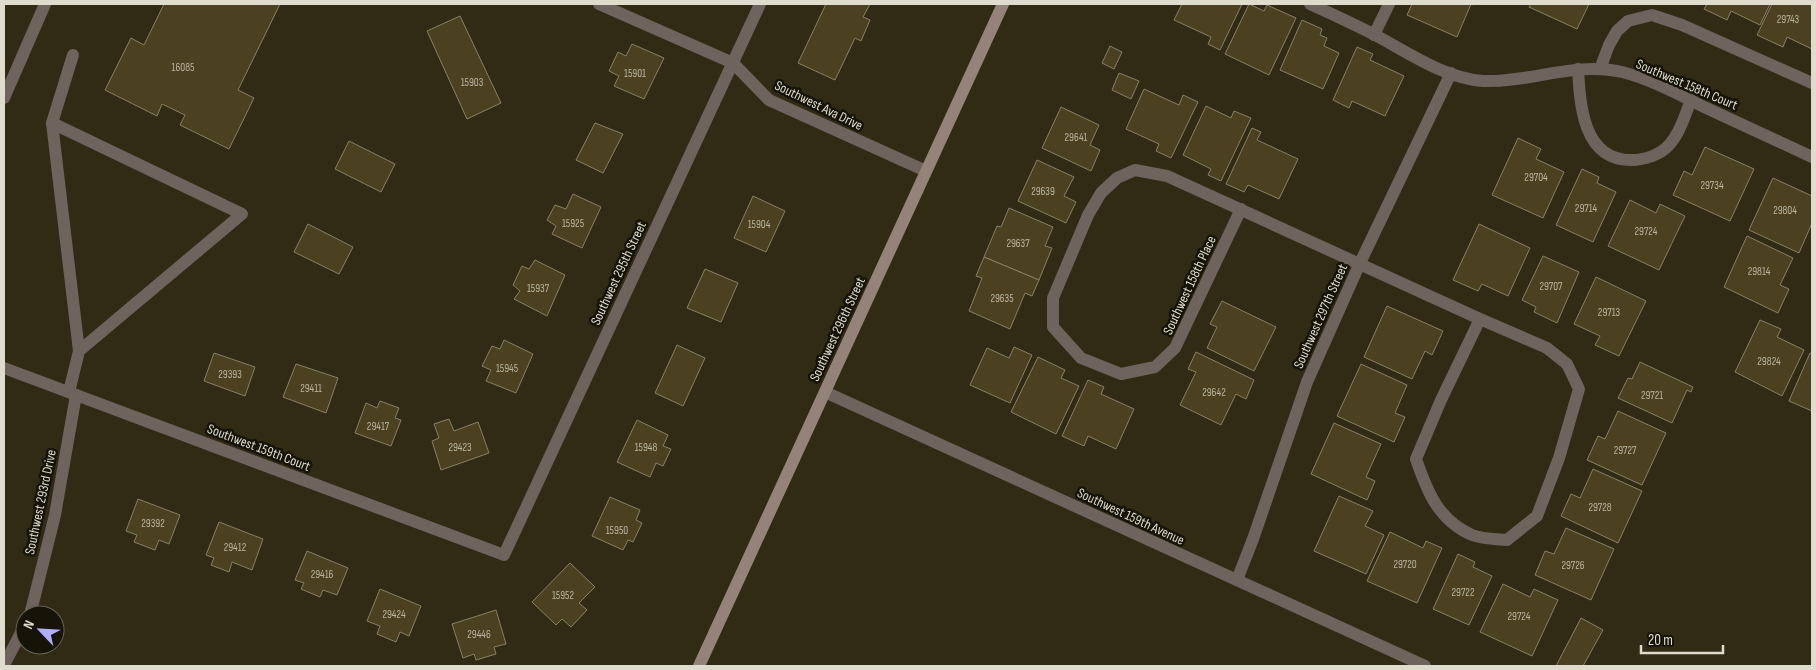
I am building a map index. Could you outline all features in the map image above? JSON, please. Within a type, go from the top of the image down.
[{"type":"street","points":[[4,98],[45,4]]},
{"type":"street","name":"Southwest Ava Drive","points":[[599,4],[732,63],[769,100],[926,171]]},
{"type":"street","name":"Southwest 295th Street","points":[[504,555],[760,4]]},
{"type":"street","name":"Southwest 296th Street","points":[[699,666],[1003,4]]},
{"type":"street","name":"Southwest 158th Court","points":[[1310,4],[1412,56],[1451,73],[1481,80],[1502,81],[1578,69],[1600,69],[1640,78],[1812,157]]},
{"type":"street","points":[[1374,35],[1389,4]]},
{"type":"street","points":[[1600,69],[1608,45],[1618,31],[1628,21],[1640,16],[1652,15],[1682,25],[1812,83]]},
{"type":"street","points":[[73,55],[52,123],[79,351]]},
{"type":"street","points":[[1578,69],[1579,102],[1588,132],[1604,152],[1624,160],[1640,160],[1654,156],[1669,146],[1676,135],[1691,100]]},
{"type":"street","name":"Southwest 297th Street","points":[[1237,580],[1307,382],[1360,263],[1451,73]]},
{"type":"street","points":[[52,123],[242,214],[79,351]]},
{"type":"street","name":"Southwest 158th Place","points":[[1241,209],[1175,348],[1155,367],[1121,374],[1081,358],[1053,327],[1053,298],[1088,215],[1101,193],[1117,178],[1135,170],[1167,176],[1241,209],[1360,263],[1480,319],[1547,348],[1567,364],[1579,389],[1559,458],[1537,516],[1506,540],[1473,535],[1446,519],[1427,490],[1416,459],[1441,400],[1480,319]]},
{"type":"street","name":"Southwest 293rd Drive","points":[[32,605],[55,515],[79,351]]},
{"type":"street","name":"Southwest 159th Court","points":[[4,368],[504,555]]},
{"type":"street","name":"Southwest 159th Avenue","points":[[825,392],[1426,666]]},
{"type":"street","points":[[4,665],[15,644]]},
{"type":"building","points":[[164,4],[280,4],[238,90],[254,98],[229,149],[180,125],[185,115],[162,104],[157,116],[105,90],[131,38],[144,45]]},
{"type":"building","points":[[826,4],[870,4],[863,17],[870,20],[861,41],[855,38],[835,80],[798,63]]},
{"type":"building","points":[[1182,4],[1242,4],[1220,50],[1208,44],[1211,37],[1174,20]]},
{"type":"building","points":[[1249,4],[1264,11],[1267,5],[1296,18],[1269,75],[1225,54]]},
{"type":"building","points":[[1412,4],[1471,4],[1457,37],[1407,15]]},
{"type":"building","points":[[1531,4],[1589,4],[1577,29],[1529,7]]},
{"type":"building","points":[[1707,4],[1770,4],[1760,25],[1731,11],[1727,20],[1704,9]]},
{"type":"building","points":[[1772,4],[1812,4],[1812,49],[1787,37],[1783,47],[1757,35]]},
{"type":"building","points":[[460,16],[501,103],[467,119],[427,31]]},
{"type":"building","points":[[1302,20],[1322,29],[1320,35],[1327,38],[1324,46],[1339,53],[1323,89],[1280,70]]},
{"type":"building","points":[[632,44],[664,58],[644,99],[614,86],[619,76],[609,71],[618,52],[626,56]]},
{"type":"building","points":[[1110,46],[1122,52],[1114,69],[1102,63]]},
{"type":"building","points":[[1357,47],[1373,54],[1370,60],[1404,76],[1385,116],[1352,101],[1349,108],[1333,100]]},
{"type":"building","points":[[1119,73],[1139,81],[1131,99],[1112,90]]},
{"type":"building","points":[[1144,89],[1179,105],[1183,95],[1198,102],[1171,158],[1156,151],[1159,144],[1126,129]]},
{"type":"building","points":[[1206,106],[1231,118],[1234,111],[1251,118],[1221,181],[1208,175],[1211,169],[1183,155]]},
{"type":"building","points":[[1061,107],[1099,125],[1090,145],[1100,150],[1091,171],[1042,148]]},
{"type":"building","points":[[595,123],[623,134],[603,173],[576,160]]},
{"type":"building","points":[[1252,128],[1261,132],[1257,140],[1298,159],[1279,199],[1248,185],[1244,192],[1226,184]]},
{"type":"building","points":[[1518,138],[1541,149],[1536,159],[1564,172],[1543,218],[1492,195]]},
{"type":"building","points":[[349,141],[395,164],[381,192],[335,169]]},
{"type":"building","points":[[1705,147],[1754,169],[1730,221],[1673,195],[1684,171],[1692,175]]},
{"type":"building","points":[[1037,160],[1074,177],[1064,196],[1076,202],[1066,223],[1018,201]]},
{"type":"building","points":[[1582,169],[1599,177],[1597,183],[1616,192],[1593,242],[1556,225]]},
{"type":"building","points":[[1773,178],[1812,196],[1812,223],[1799,253],[1749,230]]},
{"type":"building","points":[[573,194],[601,207],[582,248],[552,234],[556,226],[547,220],[555,205],[566,209]]},
{"type":"building","points":[[753,196],[785,211],[766,252],[734,238]]},
{"type":"building","points":[[1630,200],[1656,213],[1660,204],[1685,216],[1659,270],[1608,246]]},
{"type":"building","points":[[1009,208],[1053,227],[1045,246],[1052,248],[1039,280],[984,257],[997,226],[1001,227]]},
{"type":"building","points":[[308,224],[353,247],[339,274],[294,252]]},
{"type":"building","points":[[1479,224],[1530,248],[1508,296],[1482,284],[1478,291],[1453,280]]},
{"type":"building","points":[[1747,236],[1793,258],[1780,285],[1789,289],[1778,313],[1724,287]]},
{"type":"building","points":[[1543,256],[1579,272],[1557,323],[1534,312],[1536,307],[1522,300]]},
{"type":"building","points":[[984,257],[1039,280],[1032,296],[1025,293],[1010,329],[969,311],[982,278],[976,276]]},
{"type":"building","points":[[535,260],[565,275],[547,316],[514,299],[520,291],[513,285],[522,266],[529,269]]},
{"type":"building","points":[[705,269],[738,283],[721,322],[687,308]]},
{"type":"building","points":[[1596,277],[1646,301],[1619,356],[1595,345],[1600,336],[1574,324]]},
{"type":"building","points":[[1222,301],[1276,327],[1254,371],[1207,348],[1217,327],[1210,324]]},
{"type":"building","points":[[1387,306],[1443,331],[1432,355],[1425,351],[1412,379],[1364,357]]},
{"type":"building","points":[[1760,320],[1781,329],[1777,337],[1804,350],[1782,396],[1735,372]]},
{"type":"building","points":[[504,340],[533,354],[516,393],[486,381],[491,370],[482,366],[492,346],[500,349]]},
{"type":"building","points":[[677,345],[705,358],[683,406],[655,393]]},
{"type":"building","points":[[1014,347],[1032,355],[1010,403],[970,385],[987,348],[1009,358]]},
{"type":"building","points":[[1196,352],[1254,380],[1246,399],[1236,394],[1221,425],[1180,405],[1196,372],[1188,369]]},
{"type":"building","points":[[214,353],[255,367],[245,396],[204,381]]},
{"type":"building","points":[[1810,353],[1812,354],[1812,411],[1789,401]]},
{"type":"building","points":[[1038,357],[1065,370],[1061,378],[1079,386],[1056,434],[1011,412]]},
{"type":"building","points":[[1640,362],[1693,387],[1691,392],[1687,390],[1672,423],[1618,398],[1628,378],[1632,379]]},
{"type":"building","points":[[296,364],[338,378],[326,413],[283,397]]},
{"type":"building","points":[[1361,364],[1407,385],[1395,413],[1405,417],[1394,442],[1337,416]]},
{"type":"building","points":[[1088,380],[1104,387],[1101,394],[1134,409],[1116,449],[1088,436],[1084,446],[1062,436]]},
{"type":"building","points":[[380,401],[399,408],[395,418],[401,420],[391,446],[355,433],[366,403],[377,408]]},
{"type":"building","points":[[1618,411],[1666,433],[1642,485],[1587,460],[1598,436],[1605,439]]},
{"type":"building","points":[[449,419],[454,431],[478,422],[489,453],[441,470],[432,441],[439,438],[434,424]]},
{"type":"building","points":[[637,420],[668,435],[663,446],[671,449],[663,466],[656,463],[650,477],[617,462]]},
{"type":"building","points":[[1334,423],[1381,444],[1366,477],[1375,481],[1367,500],[1311,474]]},
{"type":"building","points":[[1593,469],[1642,491],[1618,543],[1561,516],[1571,494],[1580,498]]},
{"type":"building","points":[[1339,496],[1373,511],[1365,526],[1384,535],[1366,574],[1314,551]]},
{"type":"building","points":[[610,497],[640,510],[636,520],[642,523],[633,542],[628,540],[623,550],[592,536]]},
{"type":"building","points":[[138,499],[180,515],[169,544],[159,540],[155,550],[134,542],[137,535],[126,531]]},
{"type":"building","points":[[219,522],[263,539],[252,570],[232,562],[229,572],[211,565],[214,558],[206,555]]},
{"type":"building","points":[[1566,528],[1614,549],[1591,600],[1535,575],[1545,551],[1554,554]]},
{"type":"building","points":[[1390,532],[1423,548],[1426,541],[1442,548],[1417,603],[1367,581]]},
{"type":"building","points":[[307,551],[348,568],[337,595],[323,590],[320,597],[301,589],[304,583],[295,580]]},
{"type":"building","points":[[1458,554],[1475,562],[1473,567],[1492,576],[1469,625],[1433,609]]},
{"type":"building","points":[[570,563],[595,587],[579,603],[587,610],[571,627],[562,619],[556,625],[532,602]]},
{"type":"building","points":[[1503,584],[1530,597],[1534,589],[1558,600],[1532,656],[1480,632]]},
{"type":"building","points":[[380,589],[421,606],[409,636],[400,632],[396,642],[377,634],[380,626],[367,621]]},
{"type":"building","points":[[496,610],[506,644],[494,647],[496,654],[476,660],[474,654],[463,658],[452,624]]},
{"type":"building","points":[[1581,618],[1603,630],[1583,666],[1556,666]]}]
